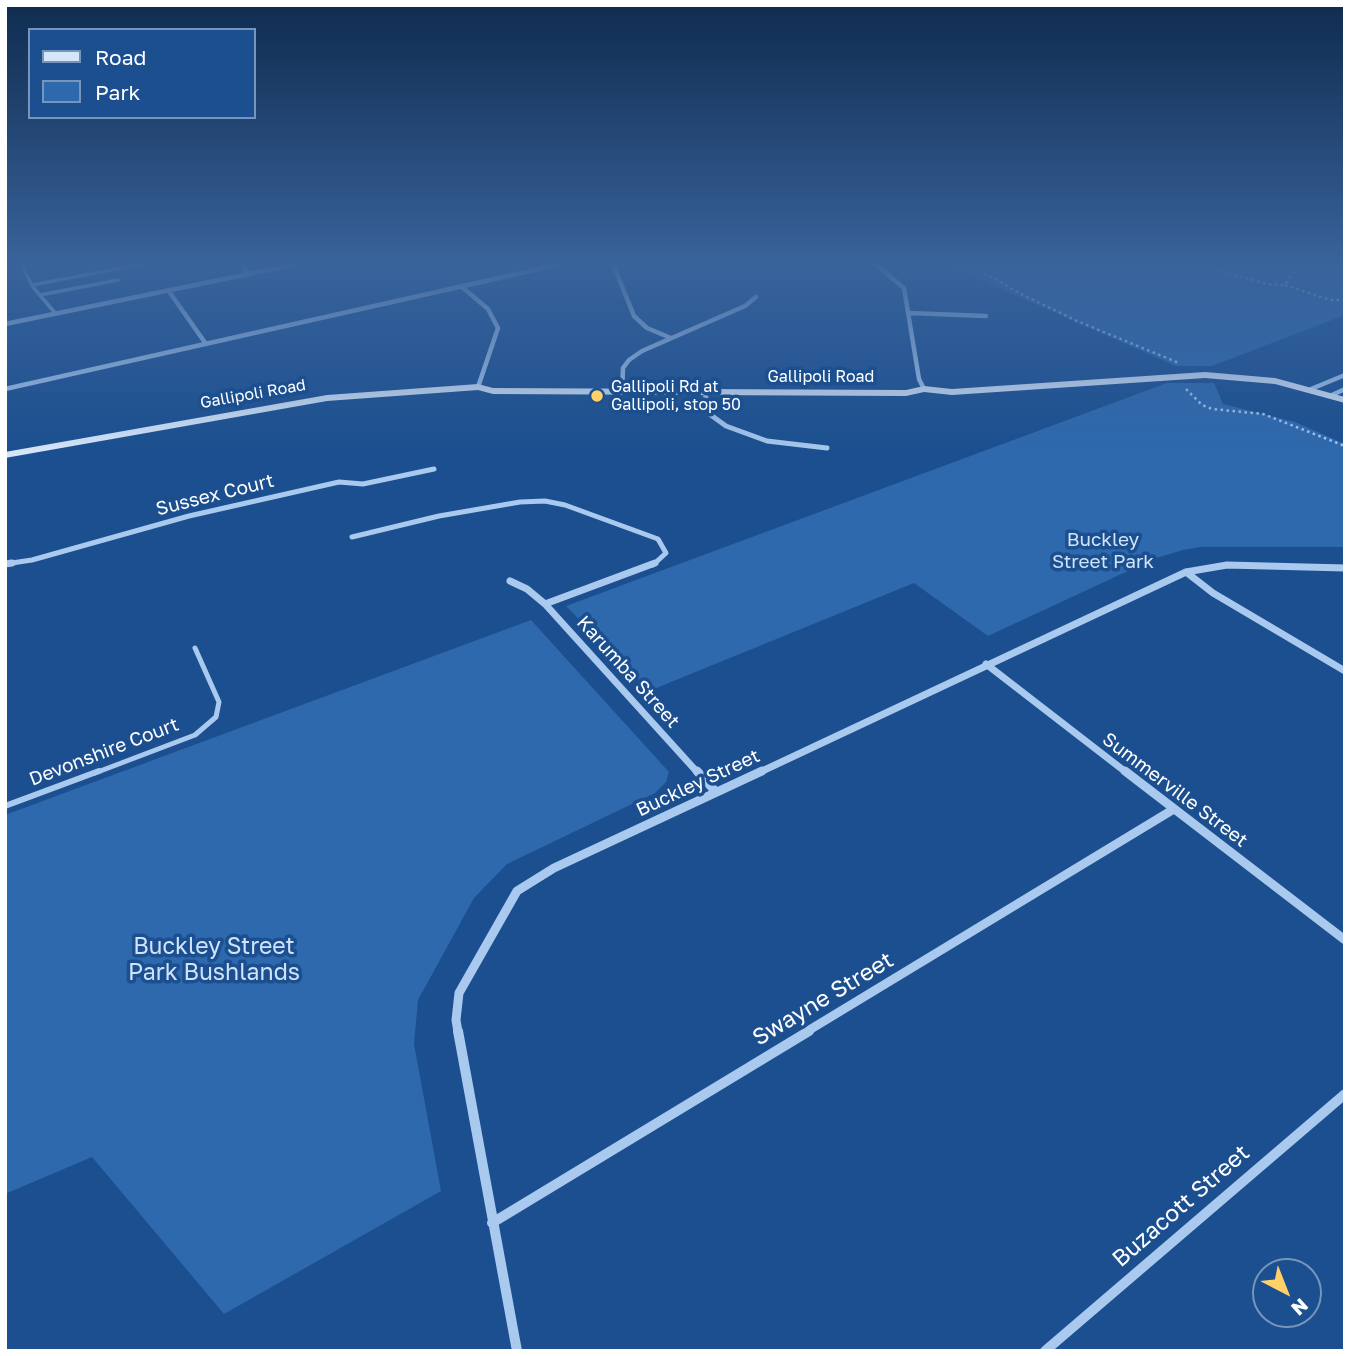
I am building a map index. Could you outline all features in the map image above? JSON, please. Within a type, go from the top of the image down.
[{"type":"street","points":[[194,327],[206,344]]},
{"type":"street","points":[[5,389],[281,327]]},
{"type":"street","points":[[478,387],[498,327]]},
{"type":"street","points":[[646,327],[671,338]]},
{"type":"street","points":[[622,392],[623,368],[629,360],[696,327]]},
{"type":"street","points":[[913,327],[919,379],[924,389]]},
{"type":"street","name":"Gallipoli Road","points":[[5,455],[327,398],[478,387],[493,391],[906,393],[924,389],[952,392],[1188,375],[1236,376],[1311,389],[1345,400]]},
{"type":"street","points":[[1311,389],[1345,375]]},
{"type":"street","points":[[1332,395],[1345,389]]},
{"type":"street","points":[[705,393],[708,413],[736,431],[767,441],[827,448]]},
{"type":"street","name":"Sussex Court","points":[[5,564],[32,560],[189,516],[339,482],[363,484],[434,470]]},
{"type":"street","points":[[352,537],[439,516],[520,502],[545,501],[565,505],[658,539],[666,553],[652,566],[545,604]]},
{"type":"street","name":"Buckley Street","points":[[517,1351],[456,1020],[459,993],[517,891],[554,868],[1186,572],[1227,565],[1345,568]]},
{"type":"street","points":[[1186,572],[1213,593],[1345,671]]},
{"type":"street","name":"Karumba Street","points":[[510,581],[527,589],[545,604],[716,792]]},
{"type":"street","name":"Summerville Street","points":[[986,664],[1345,940]]},
{"type":"street","name":"Swayne Street","points":[[492,1223],[1174,809]]},
{"type":"street","name":"Buzacott Street","points":[[1045,1351],[1345,1094]]},
{"type":"lane","name":"Devonshire Court","points":[[5,806],[195,735],[206,726],[216,717],[219,702],[195,648]]},
{"type":"path","points":[[1092,327],[1181,364],[1188,375]]},
{"type":"path","points":[[1172,375],[1202,405],[1212,409],[1263,414],[1345,446]]},
{"type":"green space","points":[[1088,327],[1313,327],[1212,366],[1176,366]]},
{"type":"green space","name":"Buckley Street Park","points":[[1167,383],[1214,383],[1223,404],[1295,422],[1345,444],[1345,547],[1201,547],[1183,550],[1156,558],[988,636],[914,583],[649,691],[566,606]]},
{"type":"green space","name":"Buckley Street Park Bushlands","points":[[531,620],[669,772],[666,782],[655,793],[507,864],[474,898],[418,1000],[414,1044],[441,1191],[224,1314],[92,1157],[5,1194],[5,815]]},
{"type":"place","name":"Gallipoli Rd at Gallipoli, stop 50","points":[[597,396]]}]
